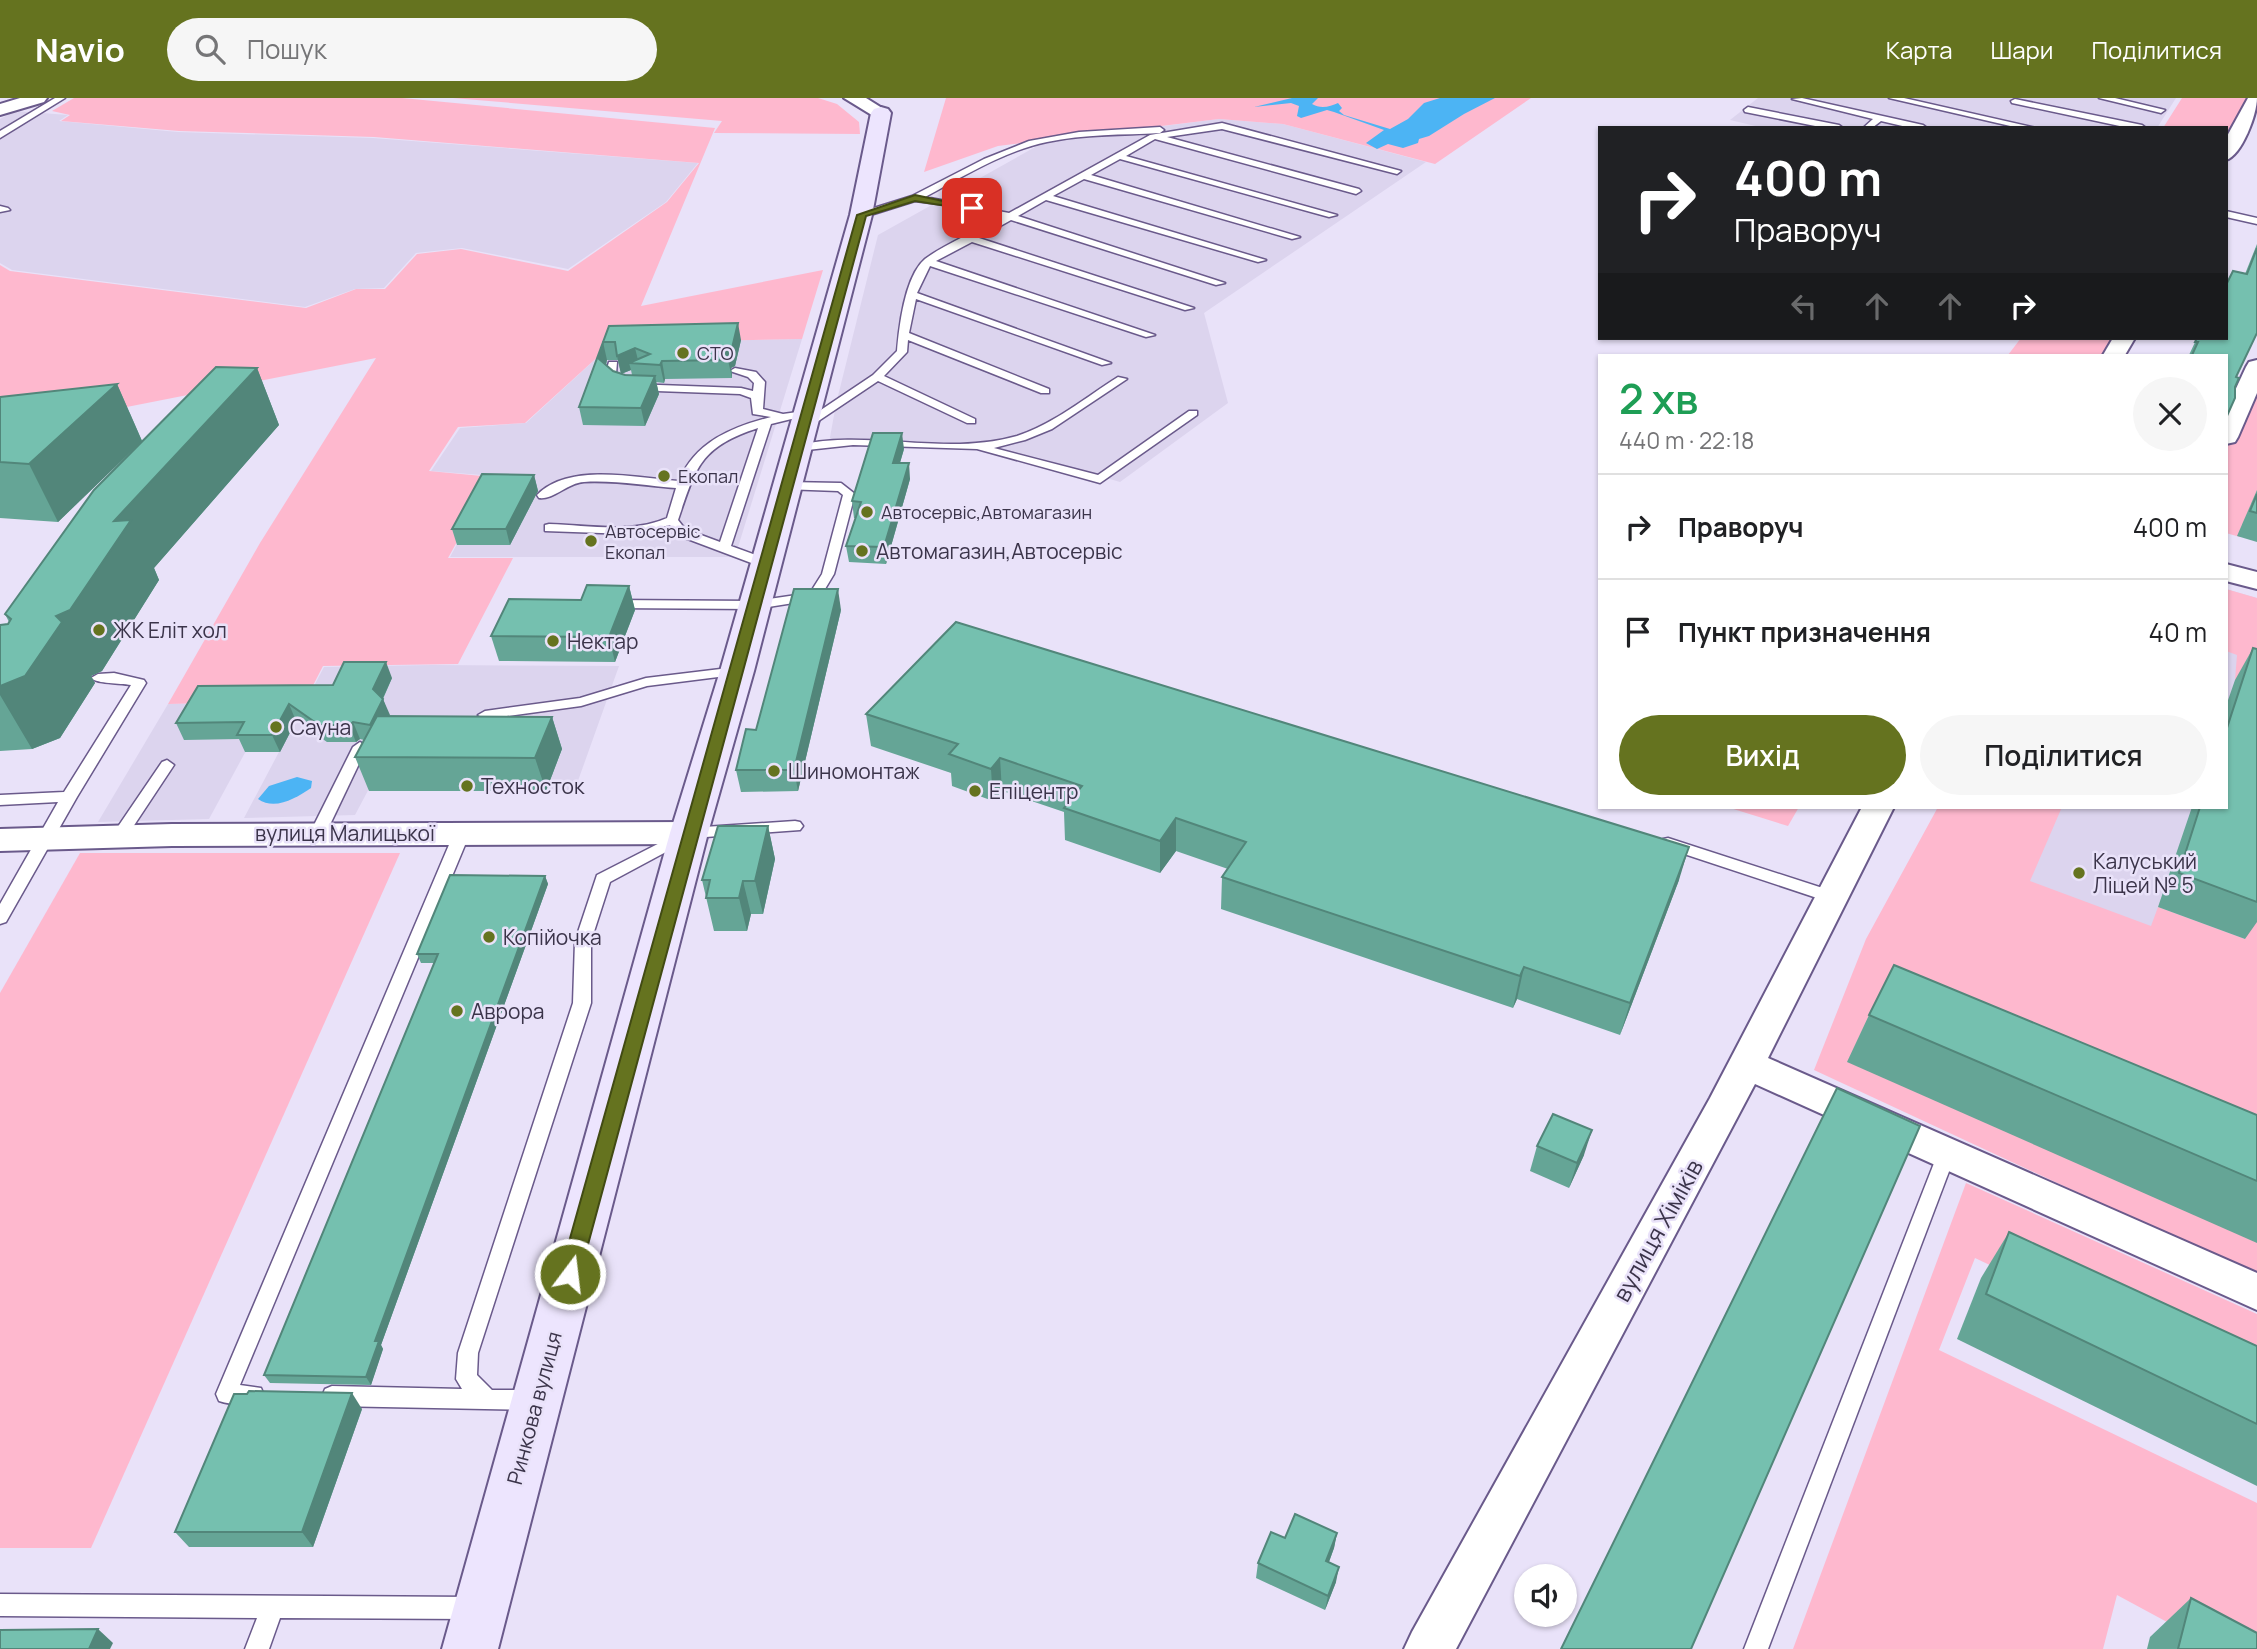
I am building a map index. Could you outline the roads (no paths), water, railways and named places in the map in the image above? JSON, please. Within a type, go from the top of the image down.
[{"type":"main road","name":"Ринкова вулиця","points":[[470,1649],[689,833],[788,486],[799,425],[862,215],[872,103]]},
{"type":"street","points":[[0,110],[38,98]]},
{"type":"street","points":[[2228,150],[2257,98]]},
{"type":"street","points":[[2228,432],[2247,381]]},
{"type":"street","points":[[2228,573],[2257,581]]},
{"type":"street","name":"вулиця Хіміків","points":[[1429,1649],[1746,1064],[1877,809]]},
{"type":"street","name":"вулиця Малицької","points":[[0,840],[120,835],[689,833]]},
{"type":"street","points":[[1746,1064],[2257,1292]]},
{"type":"lane","points":[[0,135],[61,98]]},
{"type":"lane","points":[[1893,98],[2023,126]]},
{"type":"lane","points":[[2103,98],[2163,107],[2155,119]]},
{"type":"lane","points":[[1796,99],[1914,126]]},
{"type":"lane","points":[[2015,101],[2133,126]]},
{"type":"lane","points":[[1748,110],[1829,126]]},
{"type":"lane","points":[[1869,126],[1879,118]]},
{"type":"lane","points":[[862,215],[915,198],[996,156],[1034,143],[1113,131],[1195,125],[1222,126],[1397,171]]},
{"type":"lane","points":[[643,529],[662,526],[672,520],[699,455],[722,439],[766,422],[799,425],[877,377],[902,352],[903,334],[919,273],[928,262],[1153,137],[1222,126]]},
{"type":"lane","points":[[1153,137],[1356,191]]},
{"type":"lane","points":[[1118,156],[1332,215]]},
{"type":"lane","points":[[1083,176],[1295,237]]},
{"type":"lane","points":[[1045,197],[1261,260]]},
{"type":"lane","points":[[915,198],[953,203],[1009,216],[1220,283]]},
{"type":"lane","points":[[2228,214],[2257,220]]},
{"type":"lane","points":[[970,238],[1189,308]]},
{"type":"lane","points":[[928,262],[1150,335]]},
{"type":"lane","points":[[913,295],[1106,363]]},
{"type":"lane","points":[[903,334],[1045,390]]},
{"type":"lane","points":[[613,364],[610,374],[623,384],[657,390],[722,389],[757,396]]},
{"type":"lane","points":[[735,371],[752,374],[760,382],[757,412],[799,425],[825,441],[973,446],[1020,438],[1052,424],[1122,379]]},
{"type":"lane","points":[[623,384],[633,373]]},
{"type":"lane","points":[[877,377],[971,421]]},
{"type":"lane","points":[[973,446],[1100,479],[1193,413]]},
{"type":"lane","points":[[724,549],[766,422]]},
{"type":"lane","points":[[543,495],[562,483],[583,478],[685,485]]},
{"type":"lane","points":[[596,604],[755,605],[814,596],[828,574],[849,494],[841,487],[788,486]]},
{"type":"lane","points":[[672,520],[681,532]]},
{"type":"lane","points":[[549,528],[681,532],[767,564]]},
{"type":"lane","points":[[485,715],[581,702],[646,682],[737,671]]},
{"type":"lane","points":[[0,918],[69,797],[139,683],[114,677],[98,678]]},
{"type":"lane","points":[[318,833],[360,747]]},
{"type":"lane","points":[[120,835],[167,765]]},
{"type":"lane","points":[[0,800],[69,797]]},
{"type":"lane","points":[[487,1399],[466,1379],[468,1353],[582,1003],[583,941],[603,878],[689,833],[795,826]]},
{"type":"lane","points":[[279,1395],[226,1394],[462,833]]},
{"type":"lane","points":[[1656,840],[1832,897]]},
{"type":"lane","points":[[1756,1649],[1947,1153]]},
{"type":"lane","points":[[306,1395],[536,1400]]},
{"type":"lane","points":[[0,1605],[480,1608]]},
{"type":"lane","points":[[257,1649],[272,1606]]},
{"type":"water","points":[[1292,98],[1318,98],[1312,104],[1322,107],[1338,103],[1342,108],[1339,111],[1344,115],[1390,129],[1408,119],[1424,103],[1440,98],[1495,98],[1429,136],[1419,139],[1418,143],[1403,148],[1388,144],[1377,149],[1366,143],[1384,130],[1334,112],[1327,110],[1301,118],[1297,116],[1299,106],[1291,103],[1254,107]]},
{"type":"water","points":[[297,777],[312,781],[311,788],[292,799],[278,803],[271,804],[258,799],[269,786]]},
{"type":"place","name":"СТО","points":[[683,353]]},
{"type":"place","name":"Екопал","points":[[664,476]]},
{"type":"place","name":"Автосервіс,Автомагазин","points":[[867,512]]},
{"type":"place","name":"Автосервіс Екопал","points":[[591,541]]},
{"type":"place","name":"Автомагазин,Автосервіс","points":[[862,551]]},
{"type":"place","name":"ЖК Еліт хол","points":[[99,630]]},
{"type":"place","name":"Нектар","points":[[553,641]]},
{"type":"place","name":"Сауна","points":[[276,727]]},
{"type":"place","name":"Шиномонтаж","points":[[774,771]]},
{"type":"place","name":"Техносток","points":[[467,786]]},
{"type":"place","name":"Епіцентр","points":[[975,791]]},
{"type":"place","name":"Калуський Ліцей № 5","points":[[2079,873]]},
{"type":"place","name":"Копійочка","points":[[489,937]]},
{"type":"place","name":"Аврора","points":[[457,1011]]}]
